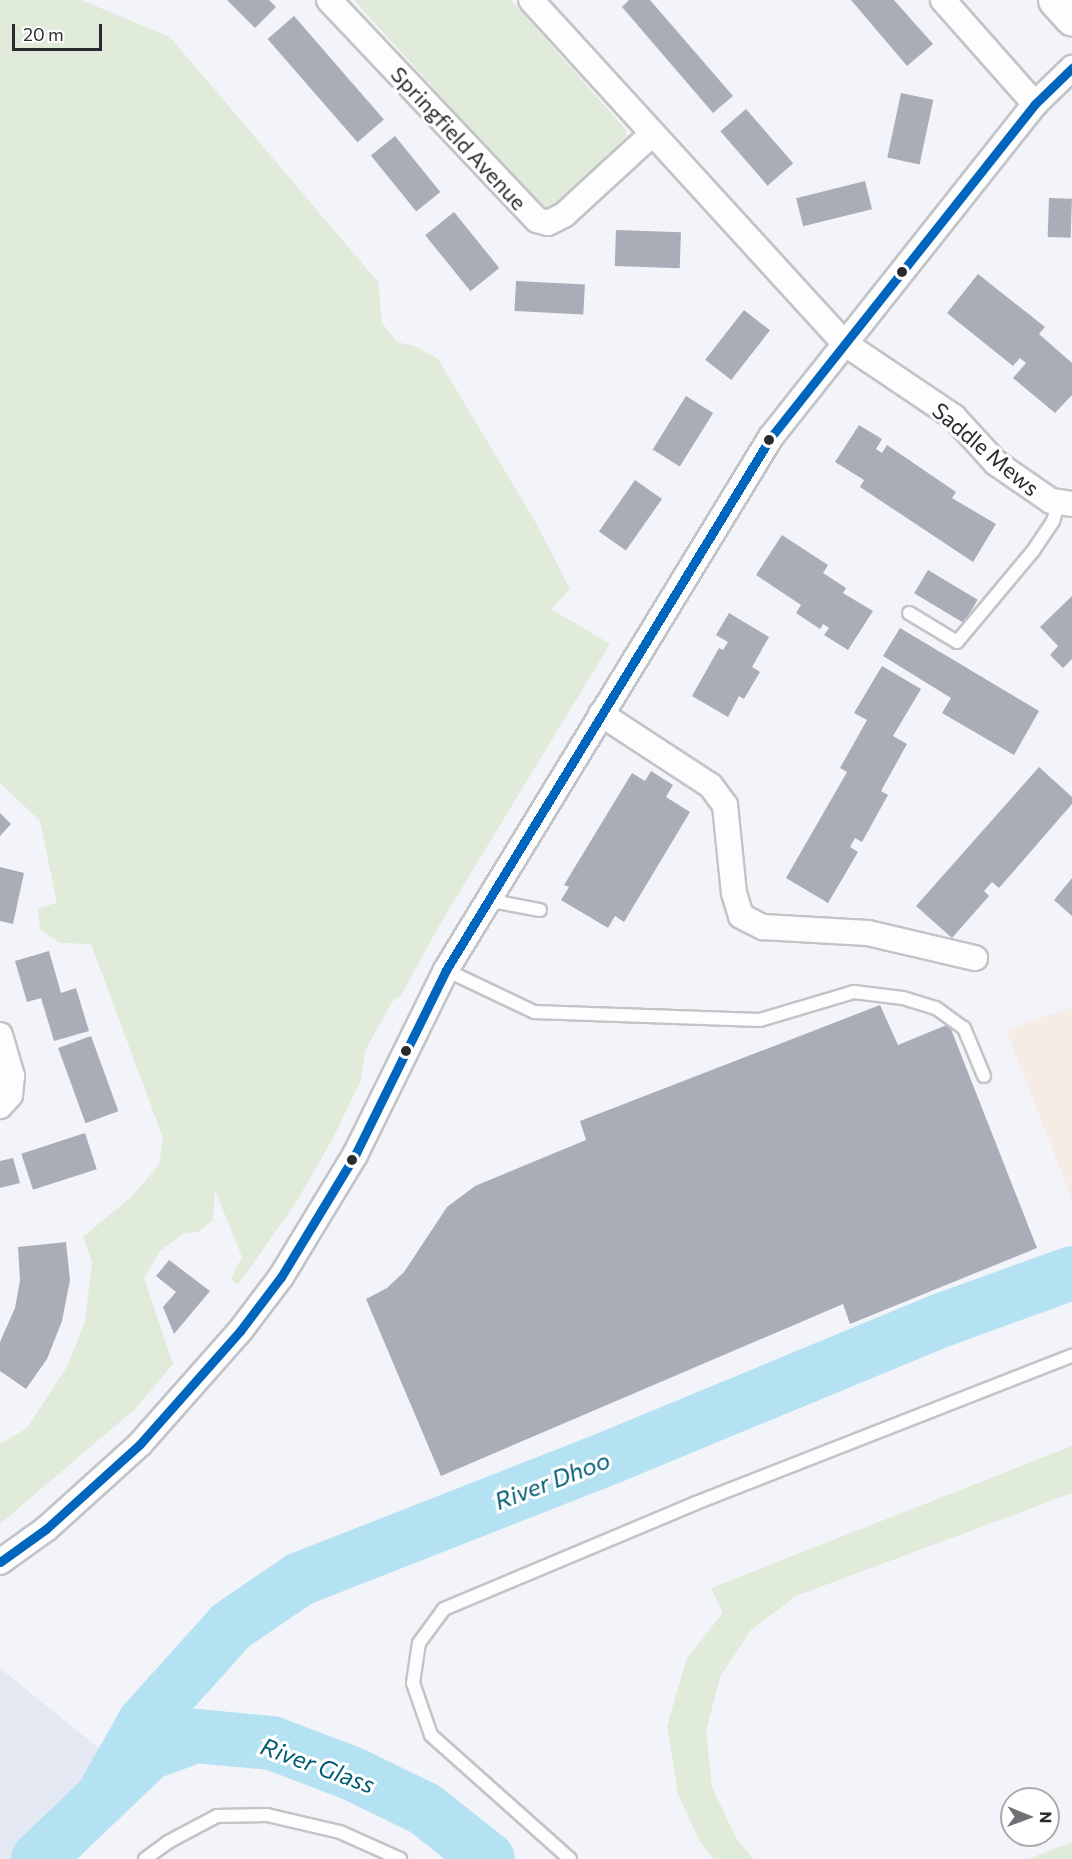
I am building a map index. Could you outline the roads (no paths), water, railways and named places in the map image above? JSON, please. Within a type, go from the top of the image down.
[{"type":"highway","points":[[1055,0],[1072,19]]},
{"type":"street","name":"Springfield Avenue","points":[[329,0],[537,220],[548,223],[564,215],[651,135]]},
{"type":"street","points":[[531,0],[651,135],[844,343]]},
{"type":"street","points":[[943,0],[1035,104]]},
{"type":"street","points":[[0,1562],[46,1528],[140,1444],[219,1356],[281,1277],[355,1155],[446,970],[771,436],[1035,104],[1072,68]]},
{"type":"street","name":"Saddle Mews","points":[[844,343],[954,417],[996,463],[1051,501],[1066,503]]},
{"type":"street","points":[[602,714],[711,786],[725,806],[734,893],[741,916],[763,927],[868,933],[975,958]]},
{"type":"street","points":[[0,1035],[12,1076],[10,1095],[0,1106]]},
{"type":"lane","points":[[909,613],[957,642],[1033,551],[1066,503]]},
{"type":"lane","points":[[487,900],[540,910]]},
{"type":"lane","points":[[446,970],[534,1012],[760,1020],[854,992],[903,998],[936,1008],[964,1028],[984,1076]]},
{"type":"lane","points":[[563,1857],[431,1735],[413,1683],[419,1642],[444,1609],[696,1503],[1072,1356]]},
{"type":"lane","points":[[145,1859],[217,1816],[267,1815],[340,1832],[400,1859]]},
{"type":"waterway","name":"River Dhoo","points":[[107,1789],[144,1723],[231,1626],[300,1579],[611,1457],[942,1320],[1072,1273]]},
{"type":"waterway","name":"River Glass","points":[[38,1859],[149,1753],[196,1736],[272,1743],[353,1774],[425,1809],[488,1859]]}]
